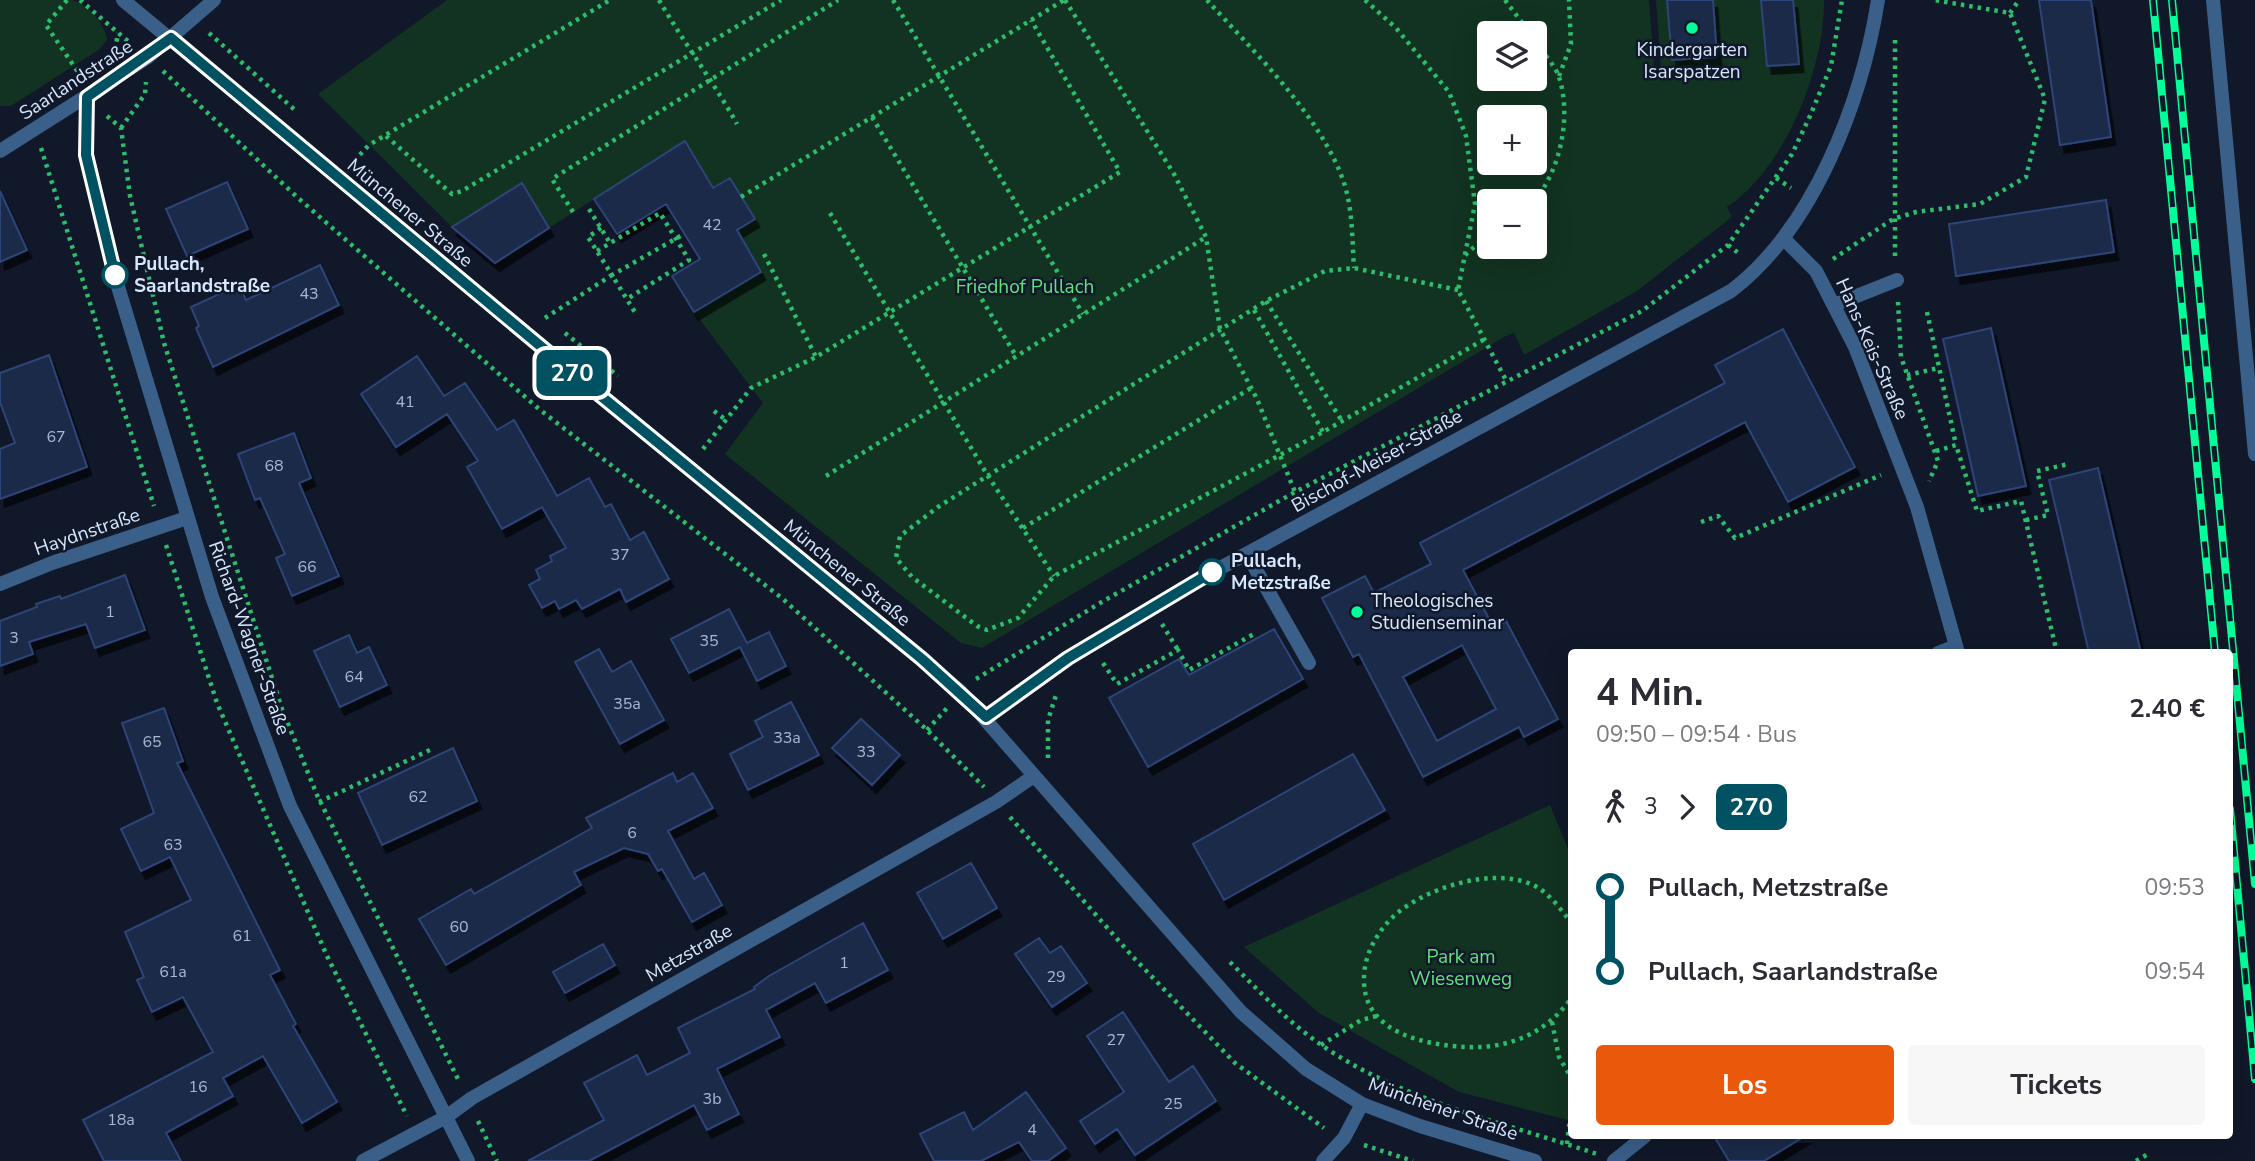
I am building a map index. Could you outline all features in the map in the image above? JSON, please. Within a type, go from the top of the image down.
[{"type":"street","name":"Münchener Straße","points":[[123,0],[961,692],[986,717],[1034,776],[1241,1012],[1306,1069],[1362,1104],[1420,1126],[1535,1161]]},
{"type":"street","name":"Saarlandstraße","points":[[0,151],[148,57],[215,0]]},
{"type":"street","points":[[1783,238],[1808,200],[1851,110],[1878,0]]},
{"type":"street","points":[[2213,0],[2255,454]]},
{"type":"street","name":"Richard-Wagner-Straße","points":[[87,97],[86,155],[116,280],[212,597],[290,806],[468,1161]]},
{"type":"street","name":"Hans-Keis-Straße","points":[[1783,238],[1816,271],[1855,347],[1916,507],[1957,649]]},
{"type":"street","name":"Bischof-Meiser-Straße","points":[[986,717],[1068,658],[1247,554],[1731,291],[1759,270],[1783,238]]},
{"type":"street","points":[[1834,305],[1897,280]]},
{"type":"street","name":"Haydnstraße","points":[[0,584],[52,563],[187,518]]},
{"type":"street","points":[[1247,554],[1309,663]]},
{"type":"street","name":"Metzstraße","points":[[363,1161],[446,1117],[468,1101],[996,802],[1034,776]]},
{"type":"street","points":[[1323,1161],[1344,1138],[1362,1104]]},
{"type":"street","points":[[1615,1160],[1641,1139]]},
{"type":"path","points":[[67,0],[46,25],[80,75]]},
{"type":"path","points":[[80,0],[148,57],[297,197],[539,409],[783,599],[927,730],[996,802],[1133,957],[1235,1063],[1290,1106],[1344,1138],[1413,1161]]},
{"type":"path","points":[[354,161],[369,145],[610,0]]},
{"type":"path","points":[[659,0],[691,55],[711,78],[737,124]]},
{"type":"path","points":[[386,136],[452,194],[462,191],[781,0]]},
{"type":"path","points":[[573,212],[552,178],[838,0]]},
{"type":"path","points":[[893,0],[937,77],[1083,314]]},
{"type":"path","points":[[741,197],[1064,0],[1174,174],[1206,237],[1220,329],[1251,387],[1295,492]]},
{"type":"path","points":[[1207,0],[1326,142],[1344,183],[1350,210],[1354,268]]},
{"type":"path","points":[[1365,0],[1396,28],[1449,92],[1466,136],[1475,204],[1458,290],[1507,382]]},
{"type":"path","points":[[1505,0],[1521,21]]},
{"type":"path","points":[[1544,189],[1549,183],[1560,152],[1563,119],[1559,76],[1571,44],[1569,0]]},
{"type":"path","points":[[927,730],[974,680],[1100,603],[1295,492],[1642,311],[1728,245],[1792,154],[1810,116],[1831,66],[1842,0]]},
{"type":"path","points":[[1934,0],[2010,13]]},
{"type":"path","points":[[2010,13],[2019,0]]},
{"type":"path","points":[[1816,271],[1893,219],[1916,212],[1980,204],[2026,177],[2045,99],[2010,13]]},
{"type":"path","points":[[703,449],[751,388],[816,357],[1120,172],[1031,20]]},
{"type":"path","points":[[148,57],[145,94],[121,128],[132,210],[164,342],[282,709],[321,801],[497,1161]]},
{"type":"path","points":[[1547,58],[1559,76]]},
{"type":"path","points":[[872,117],[1016,356]]},
{"type":"path","points":[[589,209],[610,243]]},
{"type":"path","points":[[597,251],[660,213],[689,260],[627,299]]},
{"type":"path","points":[[830,213],[988,475],[1054,576]]},
{"type":"path","points":[[601,228],[588,237],[636,314]]},
{"type":"path","points":[[545,318],[612,275],[684,234]]},
{"type":"path","points":[[826,476],[1206,237]]},
{"type":"path","points":[[1464,256],[1477,245]]},
{"type":"path","points":[[764,254],[816,357]]},
{"type":"path","points":[[1458,290],[1354,268],[1325,271],[1266,301],[938,506],[900,536],[896,558],[901,566],[987,631],[1018,618],[1054,576],[1323,432],[1485,339]]},
{"type":"path","points":[[1266,301],[1342,421]]},
{"type":"path","points":[[1255,310],[1323,432]]},
{"type":"path","points":[[1927,312],[1956,445],[1977,510],[2021,501],[2056,649]]},
{"type":"path","points":[[1908,374],[1939,368]]},
{"type":"path","points":[[1023,528],[1251,387]]},
{"type":"path","points":[[714,411],[726,420]]},
{"type":"path","points":[[1936,451],[1956,445]]},
{"type":"path","points":[[2026,520],[2048,514],[2037,471],[2070,464]]},
{"type":"path","points":[[1701,522],[1718,516],[1735,538],[1901,466]]},
{"type":"path","points":[[1153,609],[1189,670],[1254,634]]},
{"type":"path","points":[[1091,644],[1117,684],[1178,650]]},
{"type":"path","points":[[1040,755],[1049,765],[1048,720],[1068,658]]},
{"type":"path","points":[[974,680],[999,706]]},
{"type":"path","points":[[326,799],[432,750]]},
{"type":"path","points":[[1568,921],[1539,888],[1520,881],[1481,879],[1424,897],[1390,920],[1368,953],[1364,987],[1377,1016],[1388,1027],[1425,1042],[1472,1047],[1516,1040],[1552,1021],[1568,1002]]},
{"type":"path","points":[[1228,960],[1281,1013],[1321,1045],[1406,1091],[1486,1120],[1615,1160]]},
{"type":"path","points":[[1321,1045],[1361,1020],[1377,1016]]},
{"type":"path","points":[[1552,1021],[1559,1057],[1568,1072]]},
{"type":"path","points":[[1567,1144],[1568,1136]]},
{"type":"path","points":[[2136,1161],[2148,1154]]},
{"type":"green space","points":[[0,0],[78,2],[99,22],[107,40],[100,49],[11,106],[0,106]]},
{"type":"green space","name":"Friedhof Pullach","points":[[447,0],[1649,0],[1654,66],[1662,81],[1656,0],[1824,0],[1817,56],[1809,85],[1798,115],[1767,168],[1748,190],[1727,207],[1732,217],[1637,291],[1524,355],[1514,333],[1504,337],[982,648],[961,643],[725,454],[763,403],[694,312],[672,276],[704,256],[700,250],[696,252],[672,213],[670,201],[594,199],[495,263],[452,227],[318,94]]},
{"type":"green space","name":"Park am Wiesenweg","points":[[1550,805],[1568,849],[1568,1120],[1459,1092],[1319,1013],[1244,947]]},
{"type":"building","name":"Kindergarten Isarspatzen","points":[[1667,0],[1713,0],[1717,57],[1672,60]]},
{"type":"building","name":"Kindergarten Isarspatzen","points":[[1761,0],[1793,0],[1799,64],[1767,66]]},
{"type":"building","points":[[2039,0],[2091,0],[2111,137],[2060,145]]},
{"type":"building","points":[[685,141],[713,188],[730,178],[755,219],[737,230],[761,272],[694,312],[672,276],[700,259],[666,204],[617,234],[594,199]]},
{"type":"building","points":[[227,182],[248,229],[187,256],[166,209]]},
{"type":"building","points":[[522,183],[549,228],[495,263],[452,227]]},
{"type":"building","points":[[0,191],[27,250],[0,262]]},
{"type":"building","points":[[2106,200],[2114,252],[1956,276],[1949,224]]},
{"type":"building","points":[[320,265],[339,305],[213,367],[196,328],[199,326],[191,307],[239,285],[246,300]]},
{"type":"building","points":[[1991,328],[2026,486],[1978,496],[1943,339]]},
{"type":"building","name":"Theologisches Studienseminar","points":[[1783,329],[1855,467],[1788,502],[1745,422],[1463,570],[1494,628],[1506,621],[1558,719],[1524,737],[1519,727],[1423,777],[1359,654],[1353,657],[1322,598],[1365,576],[1374,593],[1431,564],[1420,543],[1725,383],[1715,365]],"holes":[[[1462,645],[1496,709],[1437,741],[1403,677]]]},
{"type":"building","points":[[49,355],[87,467],[0,499],[0,449],[15,443],[0,402],[0,373]]},
{"type":"building","points":[[417,356],[444,396],[465,383],[497,430],[514,420],[557,496],[589,478],[605,507],[611,504],[630,540],[644,532],[669,579],[626,602],[620,589],[582,609],[576,600],[559,609],[555,601],[542,608],[529,585],[540,579],[536,570],[552,561],[550,556],[566,548],[542,507],[502,529],[467,467],[478,461],[447,414],[396,447],[361,394]]},
{"type":"building","points":[[294,433],[311,478],[299,483],[339,576],[292,596],[276,558],[285,554],[260,498],[255,500],[238,454]]},
{"type":"building","points":[[2098,468],[2140,649],[2088,649],[2049,480]]},
{"type":"building","points":[[125,575],[145,630],[95,648],[86,624],[29,642],[33,654],[0,666],[0,621],[37,607],[36,604],[60,596],[61,599]]},
{"type":"building","points":[[729,609],[747,643],[769,632],[786,666],[757,681],[740,647],[689,673],[671,639]]},
{"type":"building","points":[[1274,629],[1303,679],[1148,767],[1109,698],[1179,659],[1189,675]]},
{"type":"building","points":[[349,635],[357,653],[369,647],[387,685],[340,707],[314,651]]},
{"type":"building","points":[[599,649],[612,672],[631,661],[664,720],[620,744],[575,662]]},
{"type":"building","points":[[791,702],[819,755],[748,790],[730,754],[763,737],[755,721]]},
{"type":"building","points":[[164,708],[183,761],[177,763],[280,970],[270,975],[296,1024],[293,1026],[337,1102],[302,1123],[263,1056],[223,1078],[233,1096],[166,1133],[181,1161],[104,1161],[83,1120],[213,1052],[183,997],[152,1012],[137,980],[144,977],[125,932],[191,900],[170,857],[141,871],[121,829],[154,813],[122,723]]},
{"type":"building","points":[[861,719],[900,755],[872,785],[832,748]]},
{"type":"building","points":[[453,748],[477,801],[382,845],[358,793]]},
{"type":"building","points":[[1353,754],[1385,810],[1224,900],[1193,844]]},
{"type":"building","points":[[673,773],[677,782],[693,773],[713,808],[668,831],[694,879],[704,873],[722,905],[692,922],[662,869],[658,871],[648,854],[624,848],[574,872],[581,885],[446,965],[419,919],[471,889],[474,894],[592,828],[586,818]]},
{"type":"building","points":[[971,863],[997,908],[943,939],[917,893]]},
{"type":"building","points":[[863,923],[888,970],[826,1003],[815,983],[766,1010],[780,1037],[717,1069],[739,1114],[707,1130],[694,1105],[589,1161],[528,1161],[604,1120],[584,1083],[637,1055],[647,1075],[690,1053],[678,1028],[755,989],[754,987],[769,976]]},
{"type":"building","points":[[1039,938],[1050,953],[1061,946],[1087,983],[1052,1007],[1015,954]]},
{"type":"building","points":[[603,944],[615,965],[565,993],[553,972]]},
{"type":"building","points":[[1123,1012],[1169,1082],[1193,1066],[1216,1101],[1135,1155],[1117,1129],[1095,1144],[1080,1121],[1124,1092],[1087,1036]]},
{"type":"building","points":[[1026,1092],[1066,1148],[1048,1161],[1032,1161],[1019,1142],[981,1161],[934,1161],[920,1134],[964,1112],[973,1130]]},
{"type":"building","points":[[1716,1139],[1800,1139],[1764,1161],[1729,1161]]},
{"type":"railway","points":[[2153,0],[2215,649]]},
{"type":"railway","points":[[2172,0],[2233,649]]},
{"type":"railway","points":[[2233,650],[2255,884]]},
{"type":"railway","points":[[2233,841],[2255,1079]]},
{"type":"bus line","name":"270","points":[[115,275],[86,155],[87,97],[148,57],[171,38],[922,659],[986,717],[1068,658],[1212,572]]},
{"type":"place","name":"Kindergarten Isarspatzen","points":[[1692,28]]},
{"type":"place","name":"Pullach, Saarlandstraße","points":[[115,275]]},
{"type":"place","name":"Pullach, Metzstraße","points":[[1212,572]]},
{"type":"place","name":"Theologisches Studienseminar","points":[[1357,612]]}]
